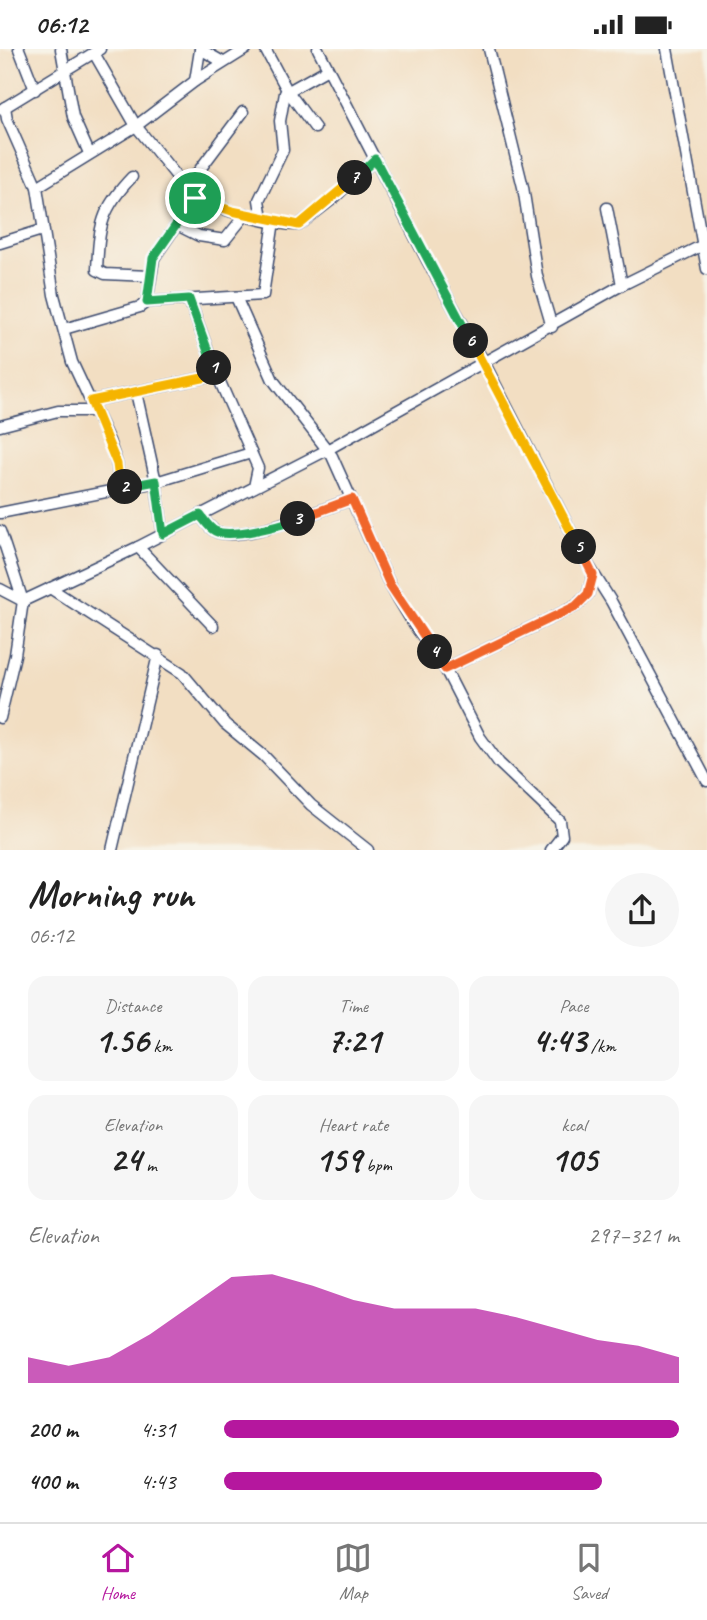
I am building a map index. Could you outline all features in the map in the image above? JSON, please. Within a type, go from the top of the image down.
[{"type":"street","points":[[19,49],[35,90]]},
{"type":"street","points":[[61,49],[74,117],[89,153]]},
{"type":"street","points":[[37,187],[136,126],[195,81],[246,49]]},
{"type":"street","points":[[264,49],[287,90],[315,128]]},
{"type":"street","points":[[318,49],[326,70],[485,364],[593,575],[611,601],[707,781]]},
{"type":"street","points":[[489,49],[523,187],[535,268],[552,327]]},
{"type":"street","points":[[667,49],[705,244],[707,268]]},
{"type":"street","points":[[195,81],[200,50],[223,62]]},
{"type":"street","points":[[120,488],[117,464],[72,362],[42,230],[37,187],[3,113],[97,51],[136,126],[195,198],[290,225],[307,221],[375,159]]},
{"type":"street","points":[[287,90],[326,70]]},
{"type":"street","points":[[262,218],[259,200],[283,150],[280,121],[287,90]]},
{"type":"street","points":[[186,188],[243,112]]},
{"type":"street","points":[[132,177],[116,194],[103,214],[99,228],[97,270],[105,274],[149,276]]},
{"type":"street","points":[[147,302],[153,258],[195,198]]},
{"type":"street","points":[[607,208],[622,285]]},
{"type":"street","points":[[177,225],[199,236],[225,240],[246,214]]},
{"type":"street","points":[[64,329],[140,307],[147,302],[265,293],[274,221]]},
{"type":"street","points":[[0,243],[42,230]]},
{"type":"street","points":[[23,601],[138,547],[275,477],[552,327],[622,285],[705,244]]},
{"type":"street","points":[[236,297],[273,380],[331,456],[390,585],[445,669],[489,752],[560,821],[562,836],[551,850]]},
{"type":"street","points":[[189,299],[217,375],[258,468],[254,487]]},
{"type":"street","points":[[0,426],[217,375]]},
{"type":"street","points":[[136,392],[156,481],[163,534]]},
{"type":"street","points":[[0,513],[156,481],[251,453]]},
{"type":"street","points":[[258,468],[275,477]]},
{"type":"street","points":[[200,515],[210,527],[223,534],[286,523],[352,499]]},
{"type":"street","points":[[0,531],[23,601],[0,718]]},
{"type":"street","points":[[138,547],[213,627]]},
{"type":"street","points":[[445,669],[576,606],[588,594],[593,575]]},
{"type":"street","points":[[50,588],[158,655],[191,681],[213,712],[264,756],[311,805],[368,850]]},
{"type":"street","points":[[0,589],[23,601]]},
{"type":"street","points":[[112,850],[158,655]]},
{"type":"route","points":[[375,159],[485,364],[593,575],[584,600],[569,610],[445,669],[390,585],[352,499],[272,527],[217,533],[200,515],[163,534],[156,481],[120,488],[117,464],[91,401],[217,375],[189,299],[147,302],[153,258],[195,198],[232,211],[299,225],[335,197],[375,159]]}]
